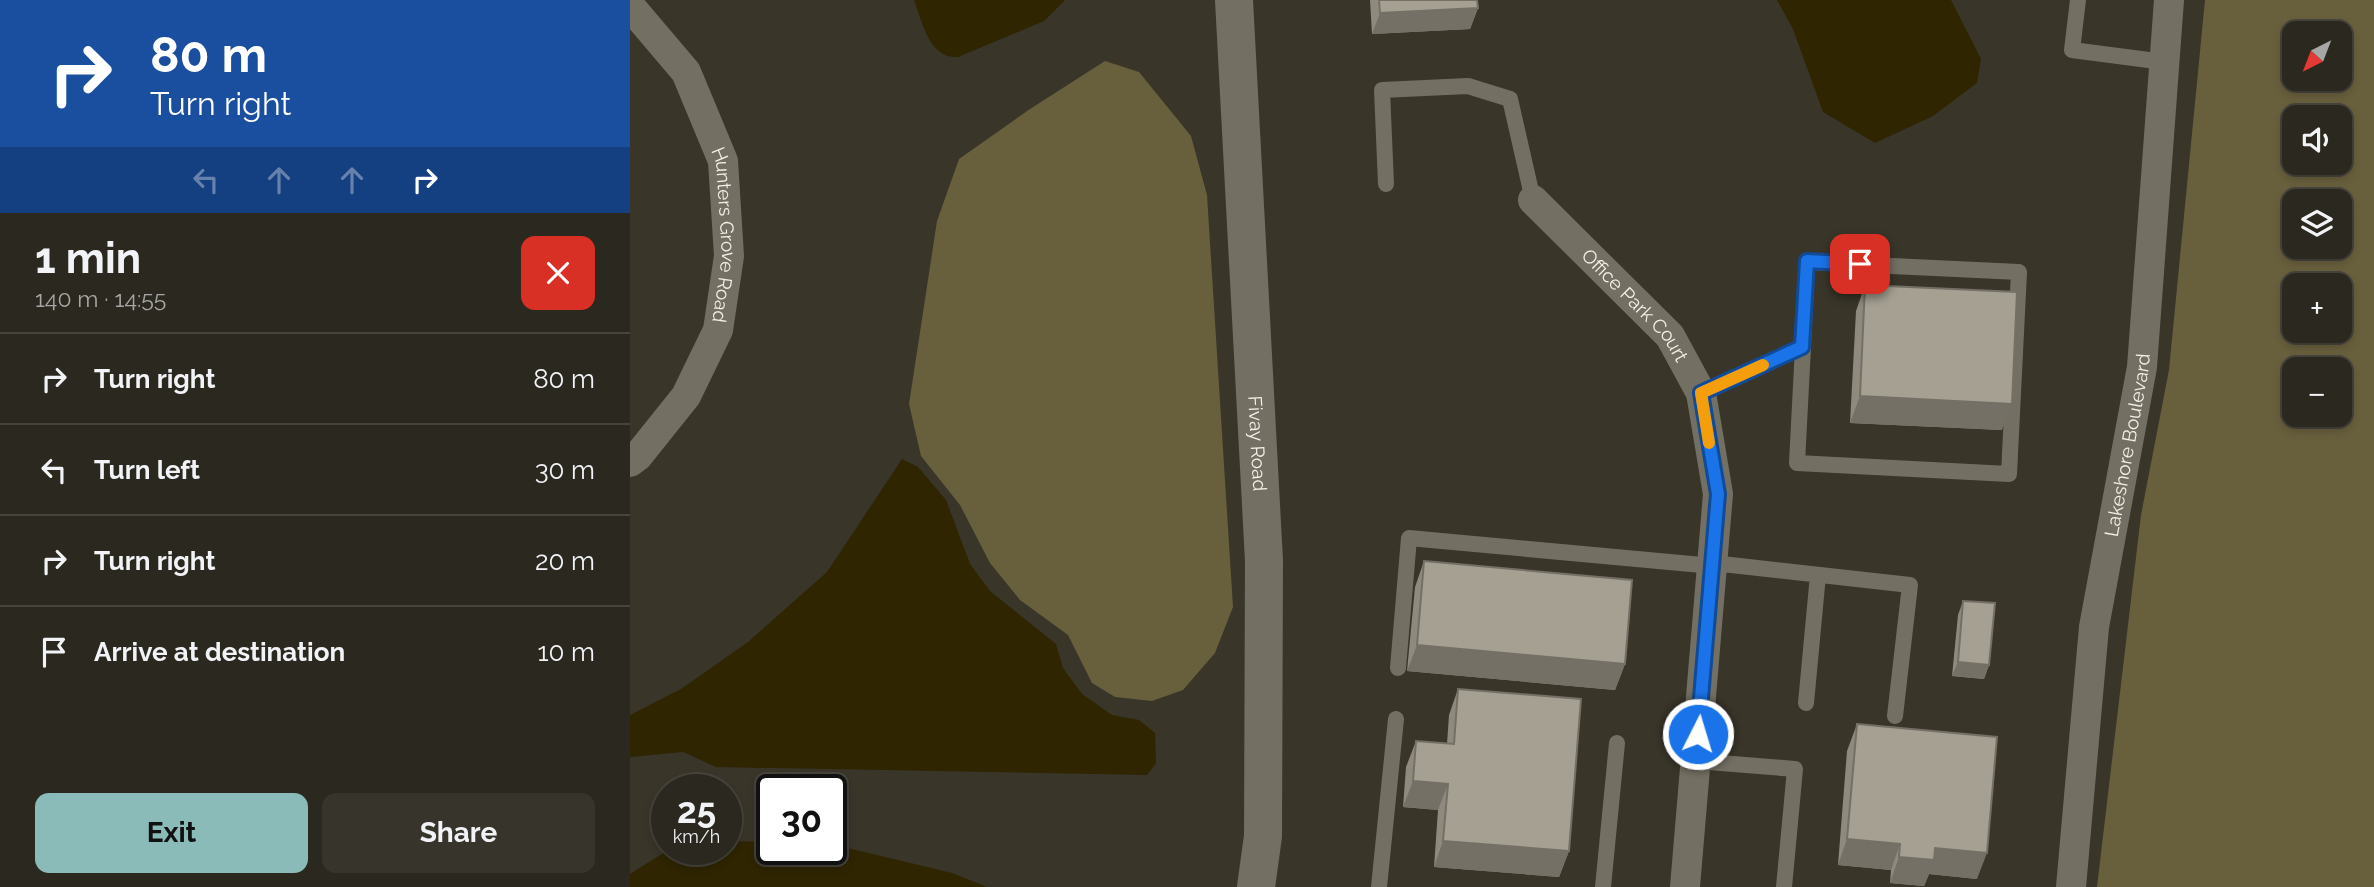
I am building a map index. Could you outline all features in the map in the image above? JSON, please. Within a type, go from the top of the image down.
[{"type":"street","name":"Fivay Road","points":[[1234,0],[1264,561],[1263,836],[1256,887]]},
{"type":"street","name":"Lakeshore Boulevard","points":[[2071,887],[2094,627],[2142,367],[2169,0]]},
{"type":"street","name":"Hunters Grove Road","points":[[630,6],[686,72],[723,162],[729,256],[718,330],[713,341],[686,396],[638,456],[630,462]]},
{"type":"street","name":"Office Park Court","points":[[1533,200],[1670,336],[1701,393],[1718,494],[1685,887]]},
{"type":"lane","points":[[2078,0],[2072,50],[2164,62]]},
{"type":"lane","points":[[1386,184],[1382,90],[1468,86],[1510,99],[1533,200]]},
{"type":"lane","points":[[1807,261],[2019,272],[2009,474],[1797,463],[1802,347],[1807,261]]},
{"type":"lane","points":[[1701,393],[1802,347]]},
{"type":"lane","points":[[1398,668],[1409,538],[1818,575],[1910,585],[1895,716]]},
{"type":"lane","points":[[1806,704],[1818,575]]},
{"type":"lane","points":[[1378,887],[1396,719]]},
{"type":"lane","points":[[1603,887],[1616,743]]},
{"type":"lane","points":[[1696,761],[1795,769],[1784,887]]},
{"type":"shaded area","points":[[914,0],[1065,0],[1044,21],[958,57],[948,56],[933,45]]},
{"type":"shaded area","points":[[1777,0],[1951,0],[1981,59],[1977,83],[1933,116],[1875,143],[1823,112],[1793,29]]},
{"type":"shaded area","points":[[2205,0],[2374,0],[2374,887],[2097,887],[2141,515],[2169,370]]},
{"type":"shaded area","points":[[1105,61],[1139,72],[1191,136],[1207,195],[1233,607],[1215,653],[1183,690],[1152,701],[1115,697],[1092,683],[1068,635],[1020,600],[990,563],[960,505],[921,456],[909,404],[937,221],[959,159]]},
{"type":"shaded area","points":[[902,459],[918,467],[946,500],[970,564],[990,591],[1056,644],[1063,668],[1082,694],[1112,715],[1139,720],[1155,733],[1156,763],[1147,775],[716,767],[683,752],[630,757],[630,715],[681,689],[748,642],[827,572]]},
{"type":"shaded area","points":[[742,841],[756,842],[756,865],[847,865],[847,848],[952,873],[987,887],[630,887],[630,874],[651,861],[651,865],[742,865]]},
{"type":"building","points":[[1379,0],[1477,0],[1478,8],[1380,13]]},
{"type":"building","points":[[1865,285],[2017,292],[2012,404],[1860,396]]},
{"type":"building","points":[[1424,561],[1632,580],[1625,664],[1417,645]]},
{"type":"building","points":[[1963,601],[1995,603],[1989,665],[1958,662]]},
{"type":"building","points":[[1458,689],[1581,699],[1569,851],[1443,841],[1448,784],[1413,781],[1416,741],[1454,744]]},
{"type":"building","points":[[1857,724],[1997,737],[1987,853],[1935,848],[1934,860],[1899,857],[1900,844],[1847,839]]},
{"type":"slow traffic","points":[[1709,443],[1701,393],[1763,365]]},
{"type":"route","points":[[1698,734],[1718,494],[1701,393],[1802,347],[1807,261],[1860,264]]}]
